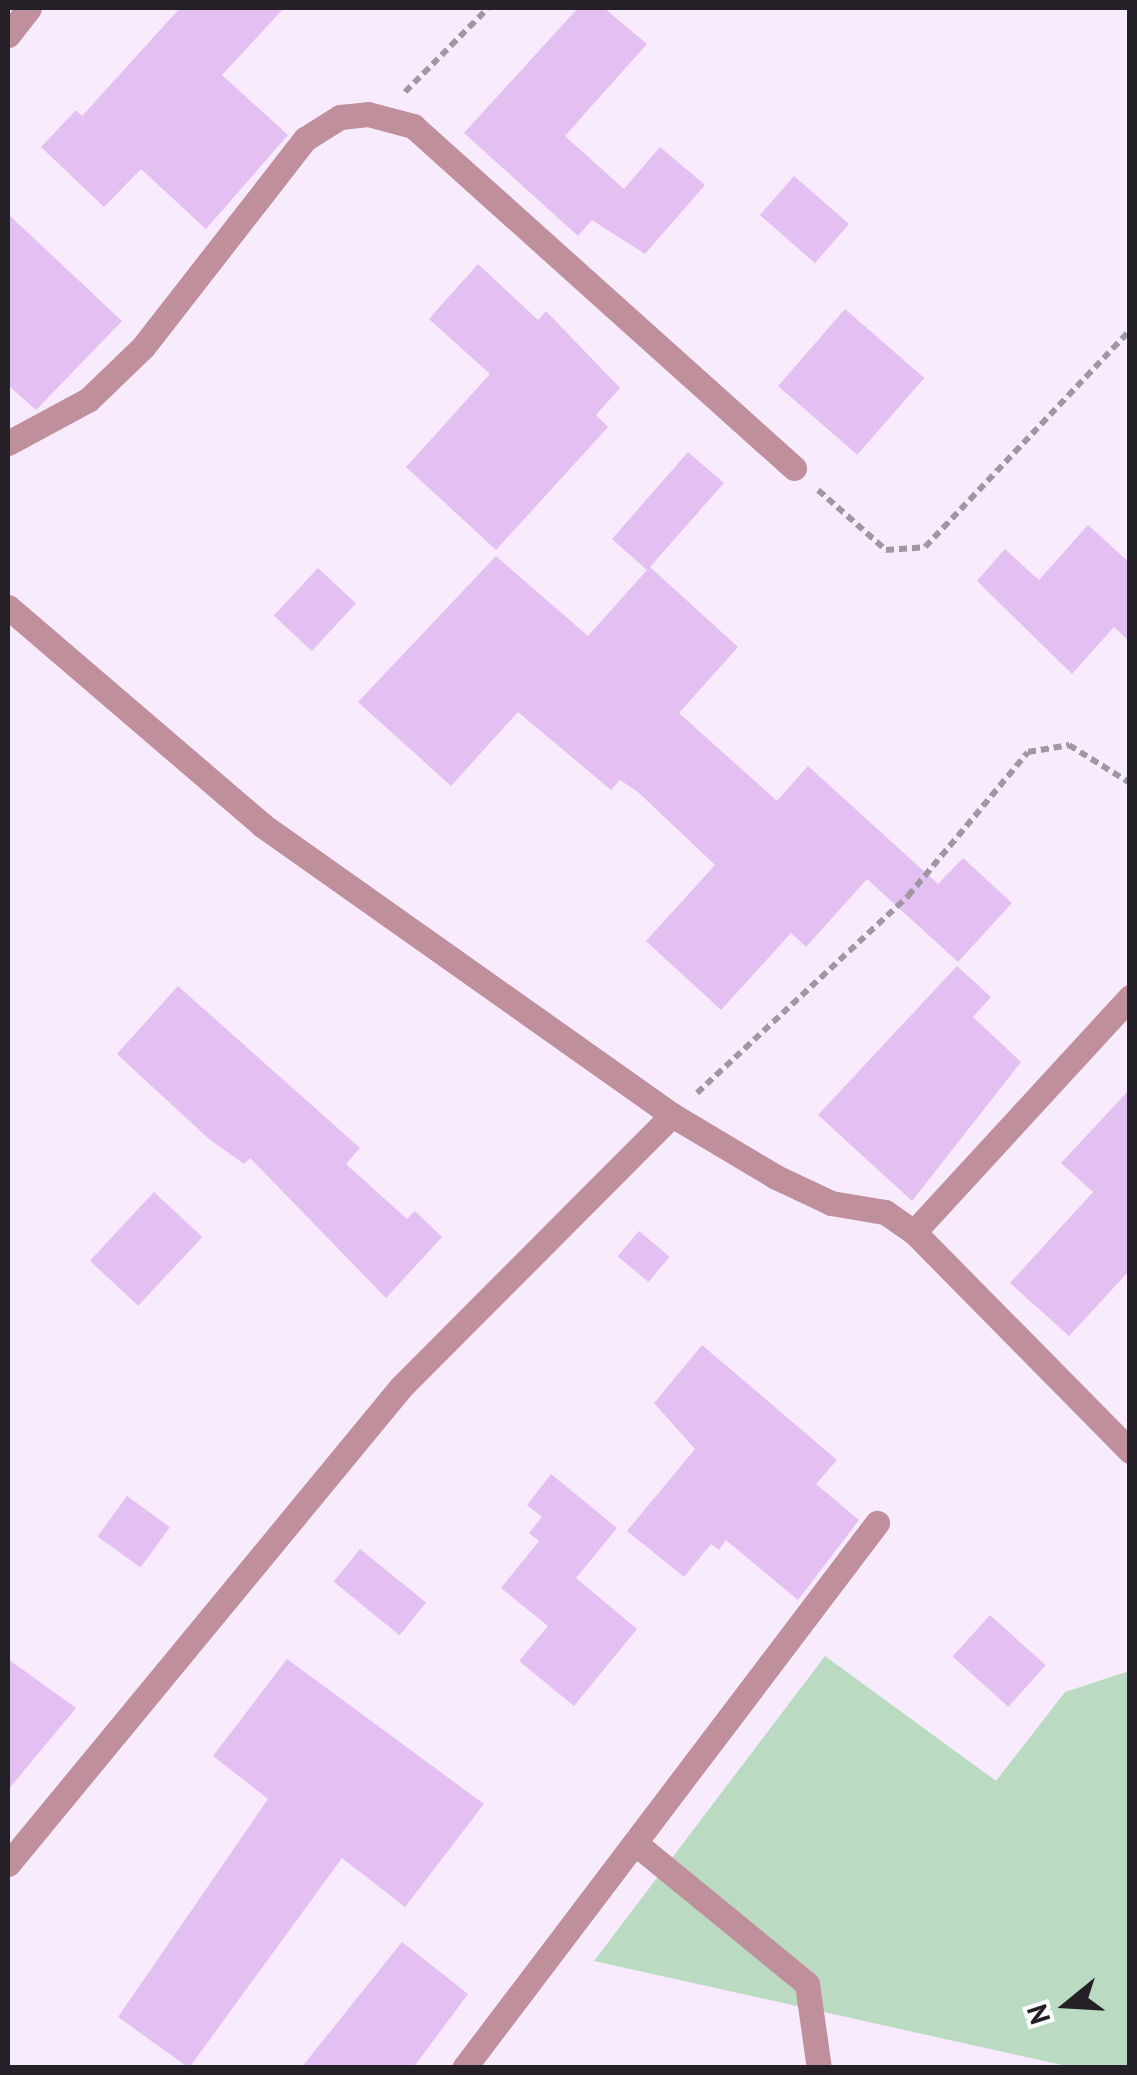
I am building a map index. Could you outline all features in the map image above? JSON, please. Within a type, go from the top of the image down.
[{"type":"street","points":[[8,35],[30,8]]},
{"type":"street","points":[[8,443],[88,400],[143,347],[305,139],[340,117],[380,117],[414,126],[794,468]]},
{"type":"street","points":[[8,607],[262,826],[672,1115],[776,1177],[831,1202],[885,1212],[914,1232],[1130,1451]]},
{"type":"street","points":[[914,1232],[1130,996]]},
{"type":"street","points":[[8,1864],[401,1387],[672,1115]]},
{"type":"street","points":[[464,2068],[878,1523]]},
{"type":"street","points":[[635,1843],[807,1984],[819,2068]]},
{"type":"path","points":[[380,117],[488,8]]},
{"type":"path","points":[[794,468],[886,550],[925,546],[1130,330]]},
{"type":"path","points":[[672,1115],[908,896],[1028,752],[1069,745],[1130,783]]},
{"type":"green space","points":[[825,1656],[996,1781],[1065,1692],[1129,1671],[1129,2067],[1071,2067],[594,1961]]},
{"type":"building","points":[[180,8],[284,8],[222,75],[288,135],[206,229],[141,169],[104,207],[41,147],[76,110],[82,116]]},
{"type":"building","points":[[578,8],[604,8],[647,44],[565,136],[624,189],[660,147],[705,185],[645,254],[592,220],[578,236],[464,133]]},
{"type":"building","points":[[794,176],[849,224],[815,263],[760,215]]},
{"type":"building","points":[[8,214],[122,321],[36,410],[8,385]]},
{"type":"building","points":[[478,264],[538,320],[546,311],[620,388],[596,415],[608,427],[496,550],[406,467],[490,374],[429,319]]},
{"type":"building","points":[[845,309],[924,378],[857,455],[778,386]]},
{"type":"building","points":[[688,452],[724,483],[650,567],[738,647],[679,713],[777,801],[808,766],[938,884],[963,858],[1012,903],[958,962],[867,879],[806,947],[791,933],[721,1010],[646,941],[715,865],[638,792],[620,780],[611,790],[518,712],[451,786],[358,702],[496,556],[588,636],[647,570],[612,539]]},
{"type":"building","points":[[1088,525],[1130,563],[1130,642],[1114,627],[1072,674],[977,581],[1005,549],[1039,580]]},
{"type":"building","points":[[318,568],[356,603],[312,651],[274,616]]},
{"type":"building","points":[[957,966],[991,997],[973,1017],[1021,1062],[912,1201],[818,1115]]},
{"type":"building","points":[[178,986],[360,1148],[346,1164],[407,1219],[415,1211],[442,1237],[386,1298],[250,1158],[244,1164],[209,1139],[117,1054]]},
{"type":"building","points":[[1130,1089],[1130,1270],[1069,1336],[1010,1283],[1093,1192],[1061,1163]]},
{"type":"building","points":[[154,1192],[202,1237],[138,1306],[90,1261]]},
{"type":"building","points":[[639,1231],[670,1257],[648,1282],[618,1256]]},
{"type":"building","points":[[702,1345],[837,1460],[816,1484],[859,1520],[798,1600],[726,1540],[719,1550],[711,1544],[684,1577],[627,1531],[695,1449],[654,1403]]},
{"type":"building","points":[[551,1474],[617,1528],[576,1578],[637,1629],[574,1706],[519,1661],[548,1626],[501,1588],[539,1541],[529,1533],[542,1517],[527,1505]]},
{"type":"building","points":[[127,1496],[170,1527],[140,1568],[98,1536]]},
{"type":"building","points":[[360,1549],[426,1602],[400,1635],[334,1582]]},
{"type":"building","points":[[990,1615],[1046,1665],[1008,1707],[953,1657]]},
{"type":"building","points":[[8,1659],[76,1708],[8,1790]]},
{"type":"building","points":[[287,1659],[484,1804],[405,1907],[342,1858],[189,2068],[118,2017],[268,1799],[213,1756]]},
{"type":"building","points":[[402,1942],[468,1994],[413,2068],[301,2068]]}]
